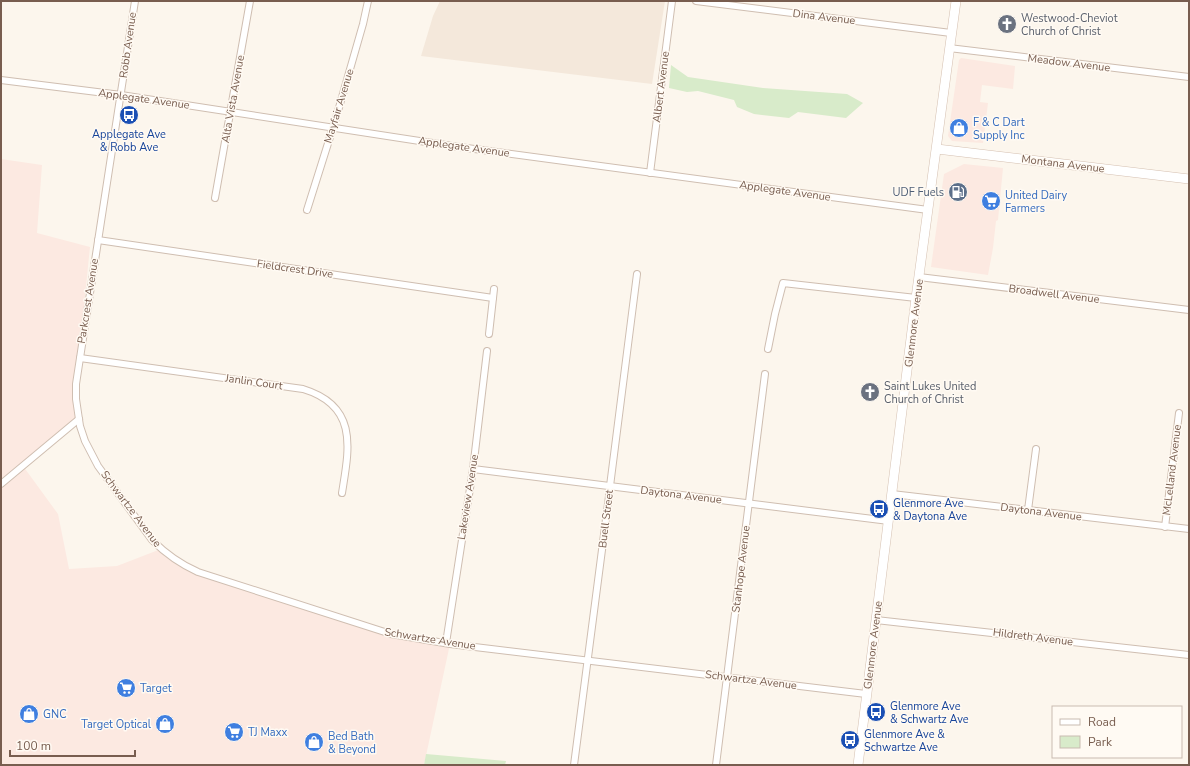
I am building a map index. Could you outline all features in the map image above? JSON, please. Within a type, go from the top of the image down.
[{"type":"street","name":"Robb Avenue","points":[[106,183],[135,1]]},
{"type":"street","name":"Alta Vista Avenue","points":[[215,198],[250,1]]},
{"type":"street","name":"Mayfair Avenue","points":[[307,210],[334,127],[368,1]]},
{"type":"street","name":"Albert Avenue","points":[[650,173],[672,1]]},
{"type":"street","name":"Dina Avenue","points":[[696,1],[951,34]]},
{"type":"street","name":"Glenmore Avenue","points":[[858,765],[916,298],[956,1]]},
{"type":"street","name":"Meadow Avenue","points":[[949,48],[1189,77]]},
{"type":"street","name":"Applegate Avenue","points":[[1,80],[121,95],[452,146],[928,210]]},
{"type":"street","name":"Montana Avenue","points":[[937,149],[1189,179]]},
{"type":"street","name":"Parkcrest Avenue","points":[[79,419],[76,399],[76,384],[106,183]]},
{"type":"street","name":"Fieldcrest Drive","points":[[98,240],[493,298]]},
{"type":"street","name":"Buell Street","points":[[574,765],[610,496],[610,486],[637,274]]},
{"type":"street","name":"Broadwell Avenue","points":[[919,277],[1189,310]]},
{"type":"street","points":[[768,349],[774,314],[783,283],[916,298]]},
{"type":"street","points":[[489,334],[494,289]]},
{"type":"street","name":"Lakeview Avenue","points":[[446,643],[488,351]]},
{"type":"street","name":"Janlin Court","points":[[80,358],[303,389],[321,397],[331,404],[346,426],[349,449],[342,493]]},
{"type":"street","name":"Stanhope Avenue","points":[[716,765],[765,374]]},
{"type":"street","name":"McLelland Avenue","points":[[1165,527],[1179,413]]},
{"type":"street","points":[[1,484],[79,419]]},
{"type":"street","name":"Schwartze Avenue","points":[[79,419],[85,441],[98,466],[152,540],[170,556],[183,565],[198,572],[385,632],[414,639],[866,694]]},
{"type":"street","points":[[1028,510],[1036,449]]},
{"type":"street","name":"Daytona Avenue","points":[[472,469],[889,521]]},
{"type":"street","name":"Daytona Avenue","points":[[892,494],[1189,529]]},
{"type":"street","name":"Hildreth Avenue","points":[[876,620],[1189,655]]},
{"type":"shaded area","points":[[440,1],[665,1],[652,84],[421,56],[433,16]]},
{"type":"shaded area","points":[[961,58],[1015,66],[1013,89],[982,85],[980,102],[988,103],[983,143],[952,141],[948,136],[959,60]]},
{"type":"shaded area","points":[[1,159],[42,165],[37,233],[90,247],[76,384],[79,419],[23,466],[58,514],[69,569],[117,566],[161,549],[183,565],[372,629],[450,644],[424,765],[1,765]]},
{"type":"shaded area","points":[[964,164],[1003,168],[998,220],[996,221],[988,275],[931,267],[944,174]]},
{"type":"green space","points":[[671,65],[688,77],[763,88],[847,94],[863,103],[846,118],[798,112],[789,118],[754,114],[737,107],[734,100],[698,91],[687,92],[669,88]]},
{"type":"green space","points":[[426,754],[506,761],[505,765],[424,765]]},
{"type":"place","name":"Westwood-Cheviot Church of Christ","points":[[1007,24]]},
{"type":"place","name":"Applegate Ave & Robb Ave","points":[[129,115]]},
{"type":"place","name":"F & C Dart Supply Inc","points":[[959,128]]},
{"type":"place","name":"UDF Fuels","points":[[958,192]]},
{"type":"place","name":"United Dairy Farmers","points":[[991,201]]},
{"type":"place","name":"Saint Lukes United Church of Christ","points":[[870,392]]},
{"type":"place","name":"Glenmore Ave & Daytona Ave","points":[[879,509]]},
{"type":"place","name":"Target","points":[[126,688]]},
{"type":"place","name":"Glenmore Ave & Schwartz Ave","points":[[876,712]]},
{"type":"place","name":"GNC","points":[[29,714]]},
{"type":"place","name":"Target Optical","points":[[165,724]]},
{"type":"place","name":"TJ Maxx","points":[[234,732]]},
{"type":"place","name":"Glenmore Ave & Schwartze Ave","points":[[850,740]]},
{"type":"place","name":"Bed Bath & Beyond","points":[[314,742]]}]
